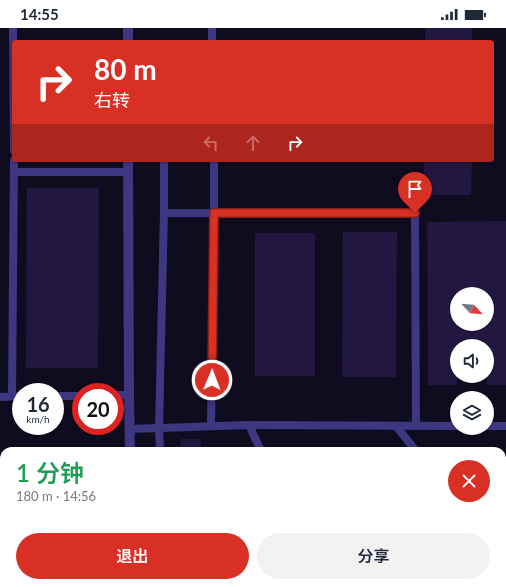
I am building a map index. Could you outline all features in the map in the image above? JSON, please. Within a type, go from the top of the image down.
[{"type":"street","points":[[128,28],[128,40]]},
{"type":"street","points":[[128,162],[130,447]]},
{"type":"lane","points":[[13,28],[13,40]]},
{"type":"lane","points":[[212,28],[212,40]]},
{"type":"lane","points":[[12,383],[14,162]]},
{"type":"lane","points":[[160,447],[164,162]]},
{"type":"lane","points":[[211,425],[214,162]]},
{"type":"lane","points":[[14,172],[128,172]]},
{"type":"lane","points":[[164,213],[415,213],[416,426]]},
{"type":"lane","points":[[124,395],[129,395]]},
{"type":"lane","points":[[0,397],[12,396]]},
{"type":"lane","points":[[130,429],[249,424],[450,426]]},
{"type":"lane","points":[[249,424],[259,447]]},
{"type":"lane","points":[[396,426],[413,447]]},
{"type":"lane","points":[[494,426],[506,426]]},
{"type":"building","points":[[425,28],[472,28],[472,40],[425,40]]},
{"type":"building","points":[[424,162],[472,162],[471,195],[424,195]]},
{"type":"building","points":[[27,188],[99,188],[98,368],[26,368]]},
{"type":"building","points":[[506,221],[506,385],[487,385],[487,383],[494,383],[494,339],[450,339],[450,383],[457,383],[457,385],[428,385],[427,222]]},
{"type":"building","points":[[343,232],[397,232],[396,377],[342,377]]},
{"type":"building","points":[[255,233],[315,233],[315,376],[255,376]]},
{"type":"building","points":[[181,439],[201,439],[201,447],[180,447]]},
{"type":"route","points":[[212,380],[214,213],[415,213]]}]
